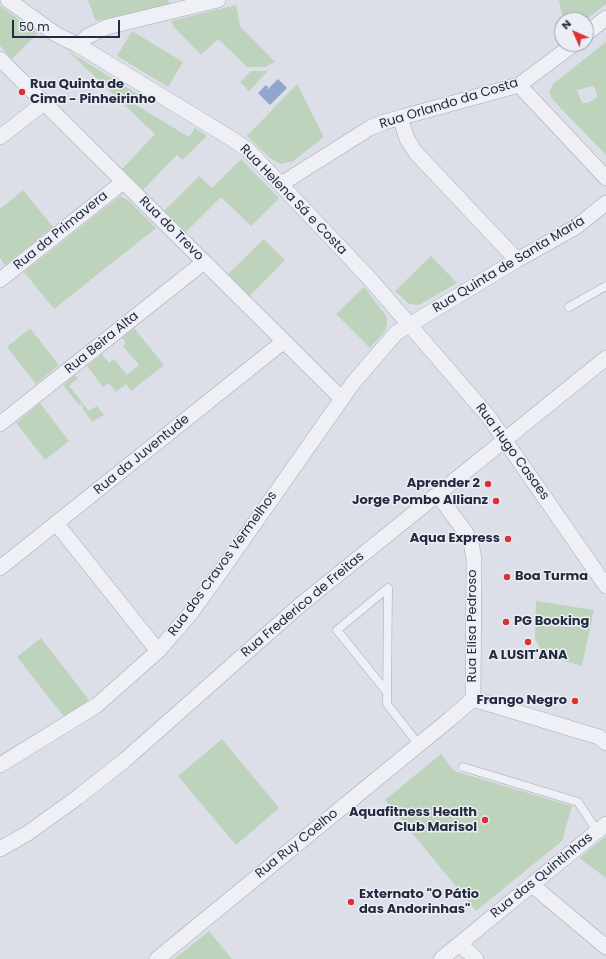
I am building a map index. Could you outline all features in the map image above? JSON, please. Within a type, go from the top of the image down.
[{"type":"street","name":"Rua Helena Sá e Costa","points":[[8,0],[41,25],[248,150],[370,279],[409,325]]},
{"type":"street","points":[[78,46],[88,36],[106,27],[218,0]]},
{"type":"street","points":[[594,28],[606,18]]},
{"type":"street","name":"Rua Orlando da Costa","points":[[281,184],[370,128],[400,117],[519,86],[564,52]]},
{"type":"street","name":"Rua do Trevo","points":[[0,59],[342,399]]},
{"type":"street","points":[[519,86],[606,178]]},
{"type":"street","points":[[0,137],[44,103]]},
{"type":"street","points":[[400,117],[407,139],[416,153],[517,260]]},
{"type":"street","name":"Rua da Primavera","points":[[0,280],[123,182]]},
{"type":"street","name":"Rua Quinta de Santa Maria","points":[[409,325],[517,260],[576,227],[606,203]]},
{"type":"street","name":"Rua Beira Alta","points":[[0,424],[204,262]]},
{"type":"street","name":"Rua dos Cravos Vermelhos","points":[[0,765],[97,705],[158,651],[185,620],[342,399],[386,344],[409,325]]},
{"type":"street","name":"Rua Hugo Casaes","points":[[409,325],[488,416],[606,586]]},
{"type":"street","name":"Rua da Juventude","points":[[0,568],[283,342]]},
{"type":"street","name":"Rua Frederico de Freitas","points":[[0,849],[28,833],[72,802],[125,760],[299,606],[606,358]]},
{"type":"street","name":"Rua Elisa Pedroso","points":[[438,495],[466,533],[471,543],[474,559],[473,698],[599,737],[606,743]]},
{"type":"street","points":[[56,523],[158,651]]},
{"type":"street","name":"Rua Ruy Coelho","points":[[157,959],[473,698]]},
{"type":"street","name":"Rua das Quintinhas","points":[[441,959],[601,827]]},
{"type":"street","points":[[532,885],[606,947]]},
{"type":"street","points":[[460,944],[476,959]]},
{"type":"lane","points":[[569,306],[606,286]]},
{"type":"lane","points":[[386,691],[336,630],[388,588],[387,704],[419,744]]},
{"type":"lane","points":[[463,768],[578,802],[601,827]]},
{"type":"green space","points":[[88,0],[168,0],[170,4],[96,21]]},
{"type":"green space","points":[[559,0],[606,0],[606,4],[594,14],[594,12],[561,12]]},
{"type":"green space","points":[[236,5],[240,26],[275,62],[265,67],[247,67],[218,39],[201,55],[173,26],[171,21]]},
{"type":"green space","points":[[0,6],[38,33],[12,59],[0,46]]},
{"type":"green space","points":[[132,31],[183,62],[168,87],[117,56]]},
{"type":"green space","points":[[606,42],[606,155],[552,99],[549,92],[553,84]],"holes":[[[593,86],[597,93],[597,97],[588,103],[582,103],[577,90]]]},
{"type":"green space","points":[[68,51],[141,96],[136,105],[189,137],[195,128],[207,136],[182,160],[177,155],[143,190],[122,169],[155,134]]},
{"type":"green space","points":[[251,71],[268,71],[249,91],[240,82]]},
{"type":"green space","points":[[297,84],[324,137],[293,161],[281,164],[270,158],[247,136]]},
{"type":"green space","points":[[241,159],[279,198],[251,226],[221,197],[186,232],[164,211],[199,176],[212,188]]},
{"type":"green space","points":[[23,190],[53,227],[5,265],[0,258],[0,209]]},
{"type":"green space","points":[[120,196],[129,201],[156,228],[54,309],[24,272]]},
{"type":"green space","points":[[264,239],[285,260],[250,296],[228,274]]},
{"type":"green space","points":[[431,256],[457,283],[419,305],[409,304],[395,291]]},
{"type":"green space","points":[[364,287],[387,317],[385,331],[370,348],[336,314]]},
{"type":"green space","points":[[30,328],[59,365],[36,384],[7,347]]},
{"type":"green space","points":[[134,328],[164,365],[131,391],[126,384],[116,392],[109,383],[103,387],[87,366],[102,354],[109,363],[114,359],[127,375],[139,365],[123,346],[126,344],[122,338]]},
{"type":"green space","points":[[75,375],[78,378],[69,386],[89,411],[97,406],[104,415],[92,422],[82,408],[83,407],[81,404],[79,405],[63,385]]},
{"type":"green space","points":[[40,403],[69,441],[45,460],[16,423]]},
{"type":"green space","points":[[536,601],[594,610],[582,666],[544,655],[535,639]]},
{"type":"green space","points":[[41,638],[89,700],[65,718],[17,657]]},
{"type":"green space","points":[[222,739],[279,808],[236,845],[178,776]]},
{"type":"green space","name":"Aquafitness Health Club Marisol","points":[[441,754],[454,771],[572,806],[562,841],[476,911],[385,800]]},
{"type":"green space","points":[[606,836],[606,878],[579,858]]},
{"type":"green space","points":[[209,931],[232,959],[174,959]]},
{"type":"water","points":[[278,79],[287,88],[270,105],[258,93],[266,85],[268,87],[267,90]]},
{"type":"place","name":"Rua Quinta de Cima - Pinheirinho","points":[[22,92]]},
{"type":"place","name":"Aprender 2","points":[[488,484]]},
{"type":"place","name":"Jorge Pombo Allianz","points":[[496,501]]},
{"type":"place","name":"Aqua Express","points":[[508,539]]},
{"type":"place","name":"Boa Turma","points":[[507,577]]},
{"type":"place","name":"PG Booking","points":[[506,622]]},
{"type":"place","name":"A LUSIT'ANA","points":[[528,642]]},
{"type":"place","name":"Frango Negro","points":[[575,701]]},
{"type":"place","name":"Aquafitness Health Club Marisol","points":[[485,820]]},
{"type":"place","name":"Externato \"O Pátio das Andorinhas\"","points":[[351,902]]}]
